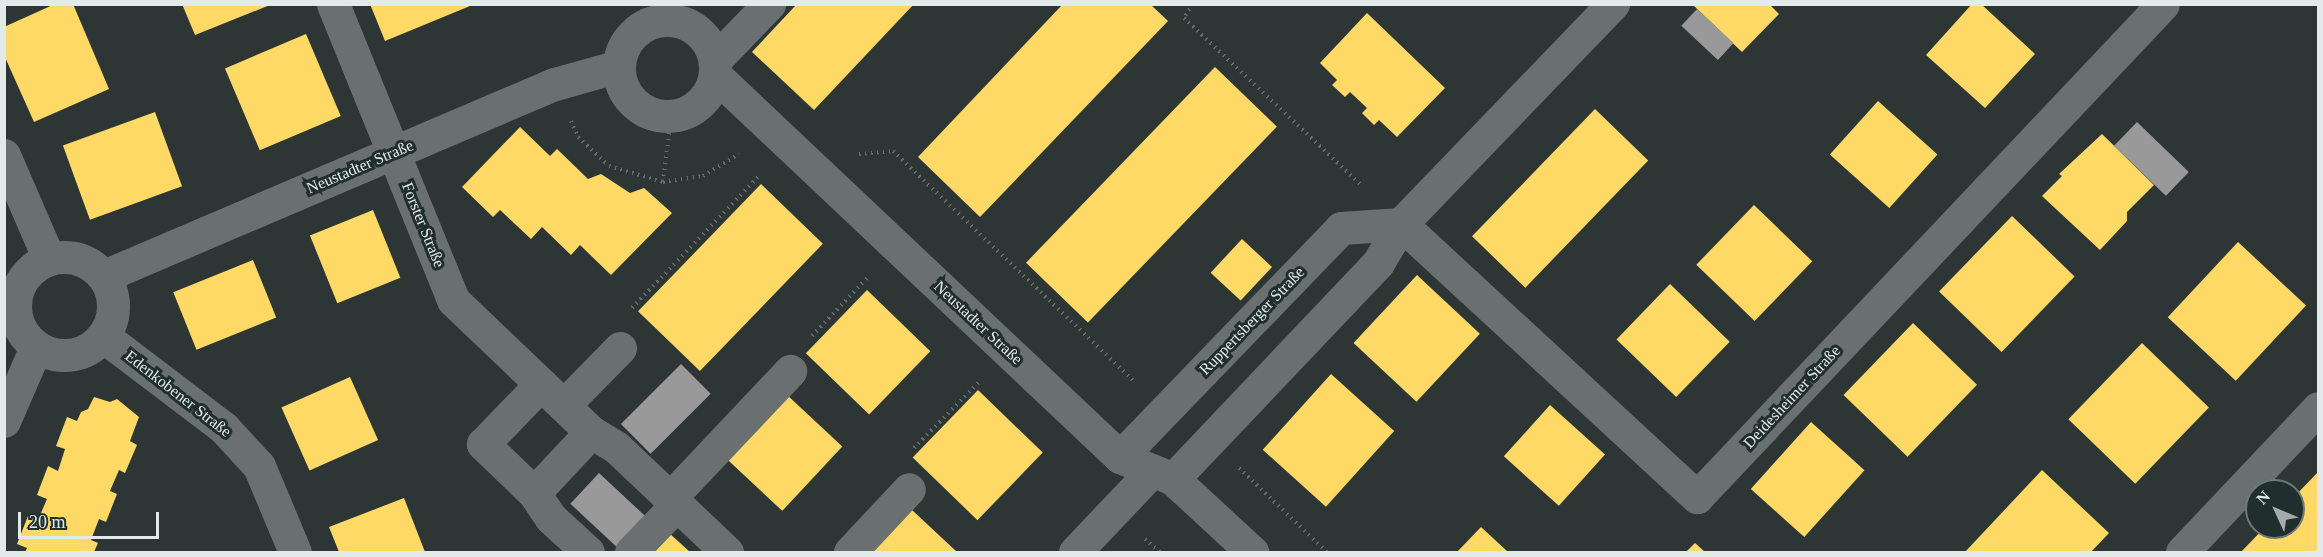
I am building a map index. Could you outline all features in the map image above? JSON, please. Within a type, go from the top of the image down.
[{"type":"street","name":"Forster Straße","points":[[333,4],[453,300],[591,432],[616,447],[726,552]]},
{"type":"street","points":[[619,66],[621,82],[628,97],[640,108],[655,115],[671,117],[687,113],[701,104],[710,91],[715,68],[769,4]]},
{"type":"street","points":[[1075,552],[1115,510],[1210,440],[1378,263],[1401,224],[1613,4]]},
{"type":"street","name":"Deidesheimer Straße","points":[[1401,224],[1697,497],[2163,4]]},
{"type":"street","name":"Neustadter Straße","points":[[104,276],[555,84],[619,66],[622,51],[636,32],[657,21],[672,20],[688,24],[701,33],[710,45],[715,68],[797,152],[1120,457],[1162,475],[1252,552]]},
{"type":"street","points":[[4,155],[49,259]]},
{"type":"street","name":"Ruppertsberger Straße","points":[[1120,457],[1341,228],[1401,224]]},
{"type":"street","points":[[63,256],[79,258],[104,276],[114,300],[114,313],[103,336],[79,353],[50,353],[36,347],[18,324],[10,293],[34,266],[63,256]]},
{"type":"street","name":"Edenkobener Straße","points":[[103,336],[223,427],[259,466],[295,552]]},
{"type":"street","points":[[4,421],[36,347]]},
{"type":"street","points":[[588,552],[551,518],[534,493],[483,444],[620,348]]},
{"type":"street","points":[[631,552],[790,372]]},
{"type":"street","points":[[2182,552],[2319,408]]},
{"type":"street","points":[[534,493],[591,432]]},
{"type":"street","points":[[850,552],[909,489]]},
{"type":"path","points":[[1192,4],[1184,18],[1401,224]]},
{"type":"path","points":[[555,84],[578,137],[609,166],[663,183],[703,176],[739,153],[747,160]]},
{"type":"path","points":[[663,183],[671,117]]},
{"type":"path","points":[[620,348],[627,314],[761,174],[797,152],[893,151],[1165,411]]},
{"type":"path","points":[[754,167],[769,182]]},
{"type":"path","points":[[860,269],[877,285]]},
{"type":"path","points":[[790,372],[796,352],[868,277]]},
{"type":"path","points":[[971,373],[988,389]]},
{"type":"path","points":[[909,489],[900,463],[980,381]]},
{"type":"path","points":[[1210,440],[1327,552]]},
{"type":"path","points":[[1115,510],[1160,552]]},
{"type":"building: Homes","points":[[55,4],[73,4],[109,89],[34,122],[4,55],[4,27]]},
{"type":"building: Homes","points":[[182,4],[270,4],[270,5],[195,35]]},
{"type":"building: Homes","points":[[370,4],[469,4],[470,6],[385,41]]},
{"type":"building: Homes","points":[[797,4],[914,4],[814,110],[752,52]]},
{"type":"building: Homes","points":[[1063,4],[1150,4],[1168,21],[980,217],[918,157]]},
{"type":"building: Homes","points":[[1692,4],[1769,4],[1779,14],[1742,52]]},
{"type":"building: Homes","points":[[1972,4],[1981,4],[2035,54],[1985,108],[1926,55]]},
{"type":"building: Homes","points":[[1367,13],[1445,88],[1397,137],[1379,120],[1374,125],[1362,113],[1367,108],[1350,92],[1345,97],[1332,85],[1337,80],[1320,63]]},
{"type":"building: Homes","points":[[306,34],[341,116],[260,150],[225,68]]},
{"type":"building: Homes","points":[[1215,67],[1277,127],[1088,322],[1026,263]]},
{"type":"building: Homes","points":[[1878,101],[1937,155],[1889,208],[1830,155]]},
{"type":"building: Homes","points":[[1595,109],[1648,160],[1525,288],[1472,236]]},
{"type":"building: Homes","points":[[155,112],[182,186],[90,220],[63,146]]},
{"type":"building: Homes","points":[[520,127],[550,156],[557,149],[588,179],[601,174],[630,193],[644,188],[672,213],[611,275],[580,245],[571,255],[542,227],[531,239],[500,210],[493,217],[462,187]]},
{"type":"building: Homes","points":[[2102,134],[2154,185],[2127,212],[2127,221],[2100,250],[2042,196],[2062,176],[2059,174]]},
{"type":"building: Homes","points":[[761,184],[823,244],[700,371],[638,311]]},
{"type":"building: Homes","points":[[1754,205],[1812,261],[1755,321],[1696,265]]},
{"type":"building: Homes","points":[[373,210],[400,278],[337,303],[310,235]]},
{"type":"building: Homes","points":[[2012,216],[2075,276],[2002,352],[1939,292]]},
{"type":"building: Homes","points":[[1242,239],[1272,267],[1241,301],[1211,273]]},
{"type":"building: Homes","points":[[2238,242],[2306,305],[2236,381],[2168,317]]},
{"type":"building: Homes","points":[[253,260],[276,317],[196,350],[173,292]]},
{"type":"building: Homes","points":[[1417,275],[1480,334],[1416,402],[1354,343]]},
{"type":"building: Homes","points":[[1670,284],[1730,342],[1676,397],[1617,339]]},
{"type":"building: Homes","points":[[867,290],[930,351],[869,414],[806,353]]},
{"type":"building: Homes","points":[[1913,323],[1977,385],[1908,457],[1844,395]]},
{"type":"building: Homes","points":[[2142,343],[2209,408],[2135,484],[2068,419]]},
{"type":"building: Homes","points":[[1331,374],[1394,431],[1326,507],[1263,450]]},
{"type":"building: Homes","points":[[350,377],[378,440],[310,471],[281,408]]},
{"type":"building: Homes","points":[[978,390],[1043,453],[977,520],[913,458]]},
{"type":"building: Homes","points":[[786,394],[842,447],[782,511],[726,458]]},
{"type":"building: Homes","points":[[94,397],[110,402],[117,399],[139,417],[130,441],[137,445],[125,473],[119,470],[110,491],[117,494],[106,522],[99,519],[91,540],[98,543],[94,552],[25,552],[27,548],[17,544],[28,516],[38,520],[47,499],[37,495],[48,466],[58,471],[65,449],[56,446],[67,417],[77,421],[81,412],[88,409]]},
{"type":"building: Homes","points":[[1550,405],[1605,455],[1559,506],[1504,456]]},
{"type":"building: Homes","points":[[1811,422],[1865,470],[1804,537],[1751,489]]},
{"type":"building: Homes","points":[[2042,470],[2109,533],[2091,552],[1965,552]]},
{"type":"building: Homes","points":[[2318,472],[2318,552],[2241,552],[2253,539],[2305,539],[2305,486]]},
{"type":"building: Homes","points":[[404,498],[425,552],[339,552],[329,527]]},
{"type":"building: Homes","points":[[912,510],[957,552],[870,552]]},
{"type":"building: Homes","points":[[1481,527],[1508,552],[1457,552]]},
{"type":"building: Homes","points":[[669,533],[690,552],[651,552]]},
{"type":"building: Homes","points":[[1695,543],[1705,552],[1686,552]]},
{"type":"building: Industry","points":[[1697,9],[1734,43],[1718,60],[1681,26]]},
{"type":"building: Industry","points":[[2137,122],[2189,172],[2166,196],[2114,146]]},
{"type":"building: Industry","points":[[681,364],[711,394],[651,454],[621,424]]},
{"type":"building: Industry","points":[[599,473],[647,518],[619,549],[570,504]]}]
